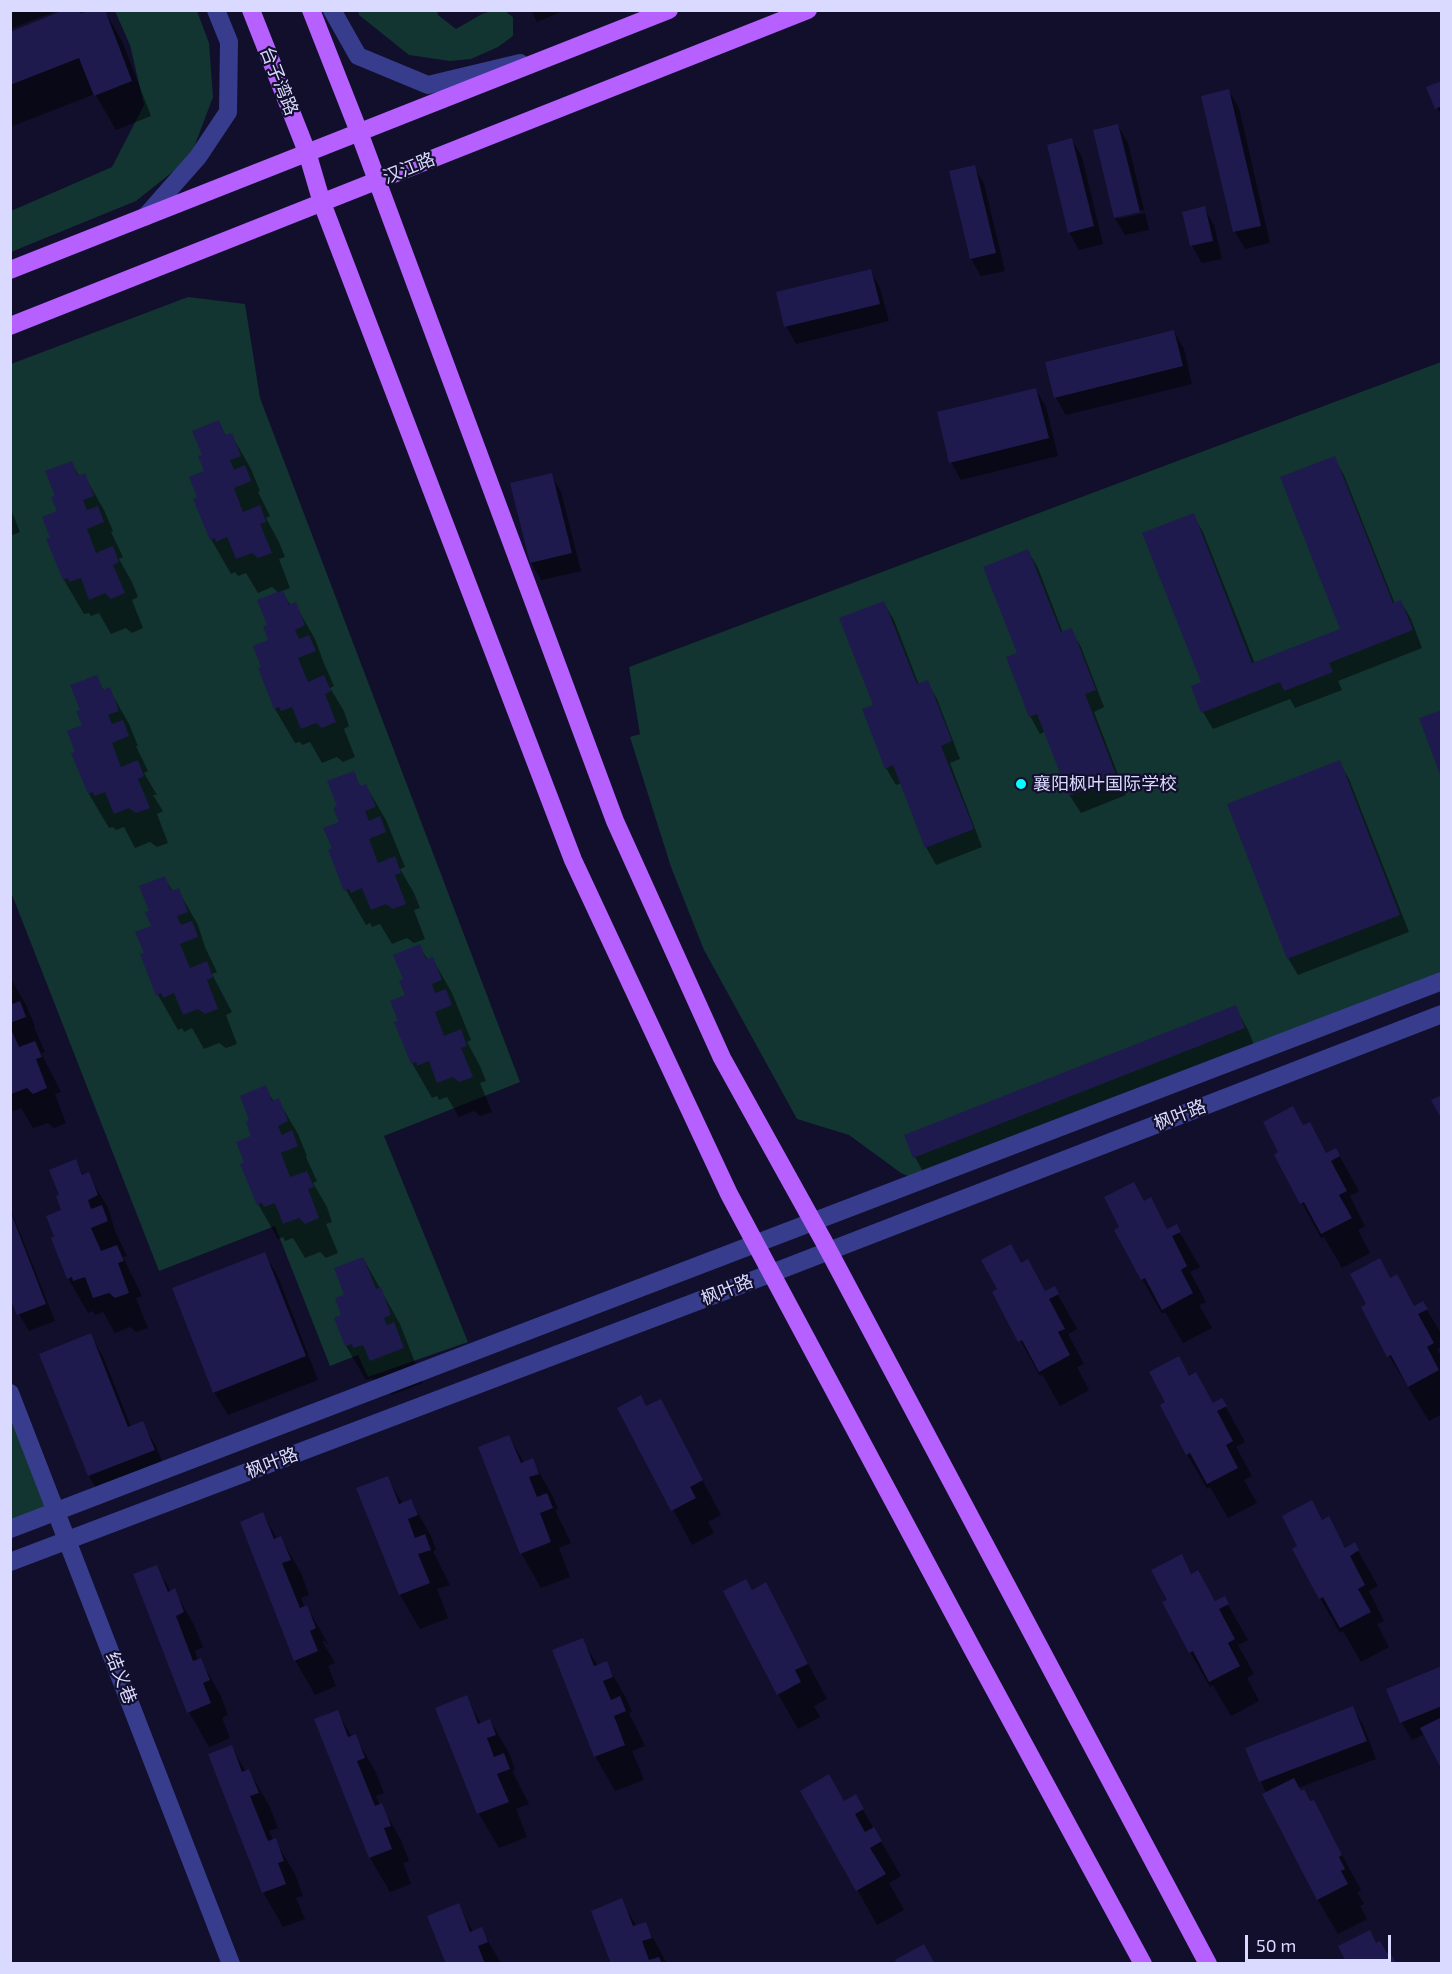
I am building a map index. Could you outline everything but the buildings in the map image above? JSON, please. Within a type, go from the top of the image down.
[{"type":"main road","name":"台子湾路","points":[[251,10],[307,152],[322,203],[573,860],[729,1194],[1143,1964]]},
{"type":"main road","points":[[311,10],[359,132],[615,821],[723,1058],[829,1251],[1208,1964]]},
{"type":"main road","points":[[10,270],[669,10]]},
{"type":"main road","name":"汉江路","points":[[10,326],[808,10]]},
{"type":"street","points":[[145,216],[198,157],[228,112],[229,42],[216,10]]},
{"type":"street","points":[[332,10],[358,56],[428,85],[559,53]]},
{"type":"street","points":[[340,10],[358,56]]},
{"type":"street","name":"枫叶路","points":[[10,1529],[1442,981]]},
{"type":"street","name":"枫叶路","points":[[10,1562],[772,1273],[1442,1014]]},
{"type":"street","name":"结义巷","points":[[10,1393],[231,1964]]},
{"type":"green space","points":[[115,11],[197,11],[209,43],[213,97],[190,158],[136,201],[11,252],[11,211],[112,167],[144,105],[130,45]]},
{"type":"green space","points":[[358,11],[437,11],[438,15],[456,29],[482,14],[505,11],[513,17],[513,36],[498,47],[471,59],[450,61],[409,55],[359,15]]},
{"type":"green space","points":[[188,297],[245,304],[260,398],[520,1082],[384,1136],[468,1342],[368,1377],[358,1355],[330,1366],[275,1226],[159,1271],[11,892],[11,364]]},
{"type":"green space","name":"襄阳枫叶国际学校","points":[[1441,362],[1441,981],[919,1181],[901,1173],[849,1135],[797,1119],[704,950],[671,867],[630,737],[640,734],[629,667]]},
{"type":"green space","points":[[10,1393],[56,1512],[10,1529]]},
{"type":"place","name":"襄阳枫叶国际学校","points":[[1021,784]]}]
